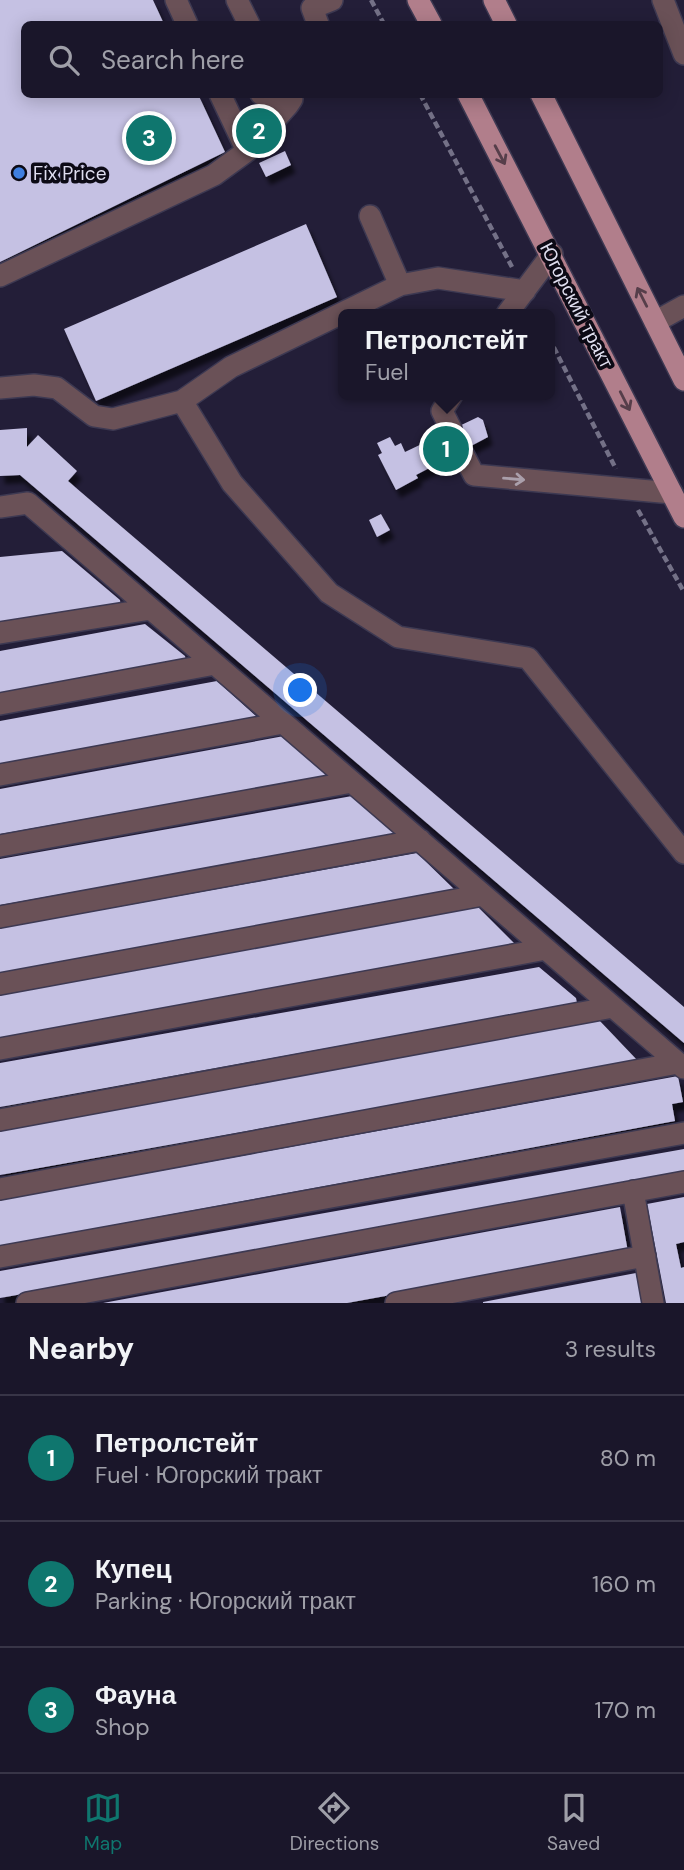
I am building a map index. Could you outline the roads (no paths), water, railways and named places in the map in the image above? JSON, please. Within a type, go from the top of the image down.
[{"type":"main road","points":[[418,0],[429,21]]},
{"type":"main road","points":[[494,0],[504,21]]},
{"type":"main road","name":"Югорский тракт","points":[[470,98],[684,517]]},
{"type":"main road","points":[[543,98],[684,380]]},
{"type":"lane","points":[[176,0],[186,21]]},
{"type":"lane","points":[[237,0],[248,21]]},
{"type":"lane","points":[[312,11],[332,0]]},
{"type":"lane","points":[[666,1],[684,54]]},
{"type":"lane","points":[[222,98],[247,152]]},
{"type":"lane","points":[[0,276],[214,175],[247,152],[289,98]]},
{"type":"lane","points":[[370,216],[400,285]]},
{"type":"lane","points":[[511,309],[552,254]]},
{"type":"lane","points":[[351,309],[400,285],[438,278],[525,290]]},
{"type":"lane","points":[[654,322],[684,306]]},
{"type":"lane","points":[[0,388],[34,385],[57,388],[94,416],[113,419],[182,401],[231,367],[338,315]]},
{"type":"lane","points":[[449,400],[442,411],[451,429]]},
{"type":"lane","points":[[182,401],[232,483],[329,593],[398,637],[528,658],[684,853]]},
{"type":"lane","points":[[461,450],[474,475],[672,493]]},
{"type":"lane","points":[[0,507],[28,503],[681,1065]]},
{"type":"lane","points":[[0,634],[150,609]]},
{"type":"lane","points":[[0,704],[215,664]]},
{"type":"lane","points":[[0,775],[283,723]]},
{"type":"lane","points":[[0,846],[352,782]]},
{"type":"lane","points":[[0,917],[419,840]]},
{"type":"lane","points":[[0,984],[483,895]]},
{"type":"lane","points":[[0,1049],[546,948]]},
{"type":"lane","points":[[0,1120],[613,1007]]},
{"type":"lane","points":[[0,1189],[681,1065]]},
{"type":"lane","points":[[0,1256],[684,1133]]},
{"type":"lane","points":[[27,1303],[684,1182]]},
{"type":"lane","points":[[633,1191],[653,1303]]},
{"type":"lane","points":[[396,1303],[645,1256]]},
{"type":"place","name":"Купец","points":[[259,131]]},
{"type":"place","name":"Фауна","points":[[149,138]]},
{"type":"place","name":"Fix Price","points":[[19,173]]},
{"type":"place","name":"Петролстейт","points":[[446,449]]}]
